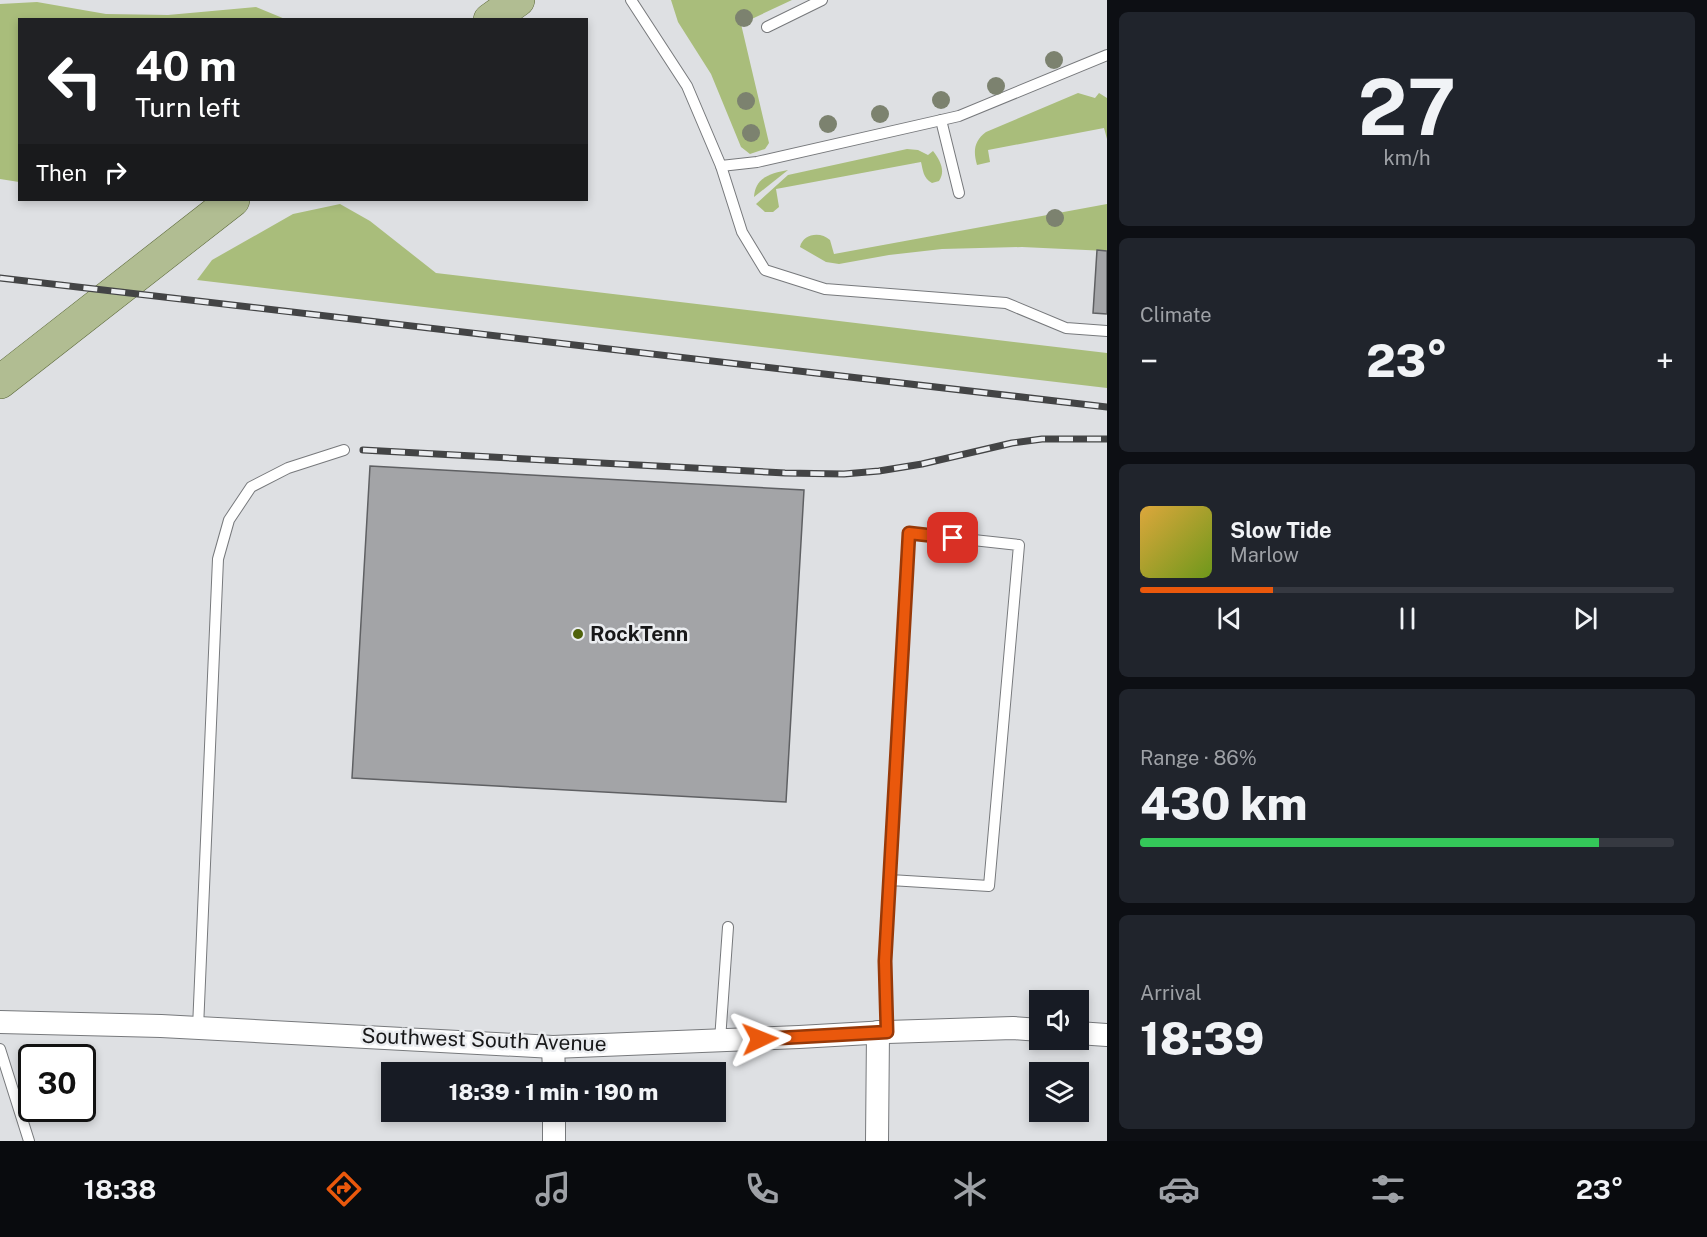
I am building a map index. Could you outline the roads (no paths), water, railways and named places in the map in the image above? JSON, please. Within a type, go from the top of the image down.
[{"type":"main road","points":[[490,18],[500,0]]},
{"type":"main road","points":[[492,18],[518,0]]},
{"type":"main road","points":[[0,382],[232,201]]},
{"type":"street","name":"Southwest South Avenue","points":[[0,1023],[198,1028],[553,1047],[882,1032],[1029,1029]]},
{"type":"street","points":[[877,1141],[882,1032]]},
{"type":"street","points":[[1089,1034],[1107,1035]]},
{"type":"street","points":[[553,1047],[554,1062]]},
{"type":"street","points":[[554,1122],[554,1141]]},
{"type":"lane","points":[[631,0],[687,86],[721,166],[742,232],[765,270],[825,289],[1006,303],[1066,328],[1107,331]]},
{"type":"lane","points":[[767,27],[822,0]]},
{"type":"lane","points":[[721,166],[757,162],[958,116],[1107,56]]},
{"type":"lane","points":[[941,120],[959,193]]},
{"type":"lane","points":[[198,1028],[218,559],[229,520],[251,487],[288,468],[344,450]]},
{"type":"lane","points":[[882,1032],[885,961],[909,533],[1019,545],[989,886],[890,880]]},
{"type":"lane","points":[[720,1040],[728,927]]},
{"type":"lane","points":[[0,1048],[29,1141]]},
{"type":"railway","points":[[0,278],[1107,407]]},
{"type":"railway","points":[[363,450],[785,473],[844,474],[922,464],[1012,443],[1042,439],[1107,439]]},
{"type":"place","name":"RockTenn","points":[[578,634]]}]
